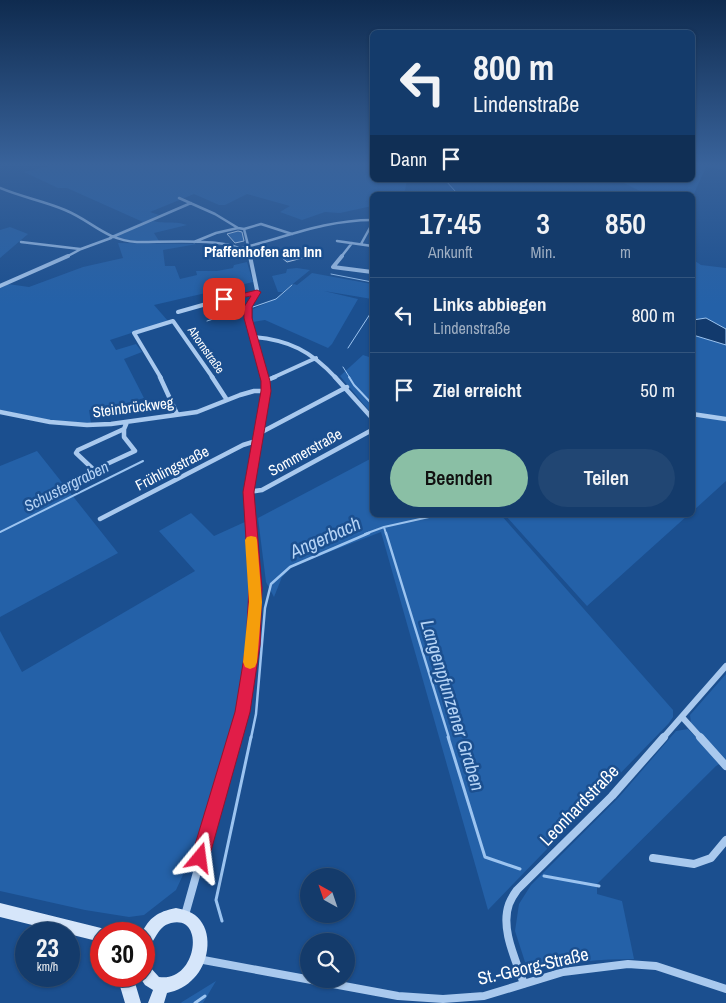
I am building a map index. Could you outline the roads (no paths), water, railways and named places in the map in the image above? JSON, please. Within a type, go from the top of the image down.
[{"type":"main road","points":[[0,910],[90,935]]},
{"type":"main road","points":[[155,924],[168,916],[185,915],[192,920],[199,932],[201,948],[198,959],[183,979],[173,984],[155,983]]},
{"type":"main road","points":[[156,1003],[162,985]]},
{"type":"main road","points":[[129,987],[133,1003]]},
{"type":"street","points":[[66,211],[110,238],[135,242],[194,242],[242,248],[277,240],[308,228],[353,220],[370,220]]},
{"type":"street","points":[[0,286],[62,260],[81,248],[110,238],[173,211]]},
{"type":"street","points":[[208,211],[244,230],[253,225],[264,224],[292,234]]},
{"type":"street","points":[[194,242],[210,235],[238,228]]},
{"type":"street","points":[[362,244],[370,228]]},
{"type":"street","points":[[244,230],[248,246]]},
{"type":"street","points":[[337,241],[370,246]]},
{"type":"street","points":[[21,242],[81,248]]},
{"type":"street","points":[[352,243],[334,267],[370,272]]},
{"type":"street","points":[[185,915],[242,712],[253,645],[255,588],[248,492],[266,391],[248,318],[248,307],[257,292],[257,283],[250,257],[242,248]]},
{"type":"street","points":[[178,312],[257,292]]},
{"type":"street","name":"Ahornstraße","points":[[177,414],[165,385],[134,333],[173,321],[227,400]]},
{"type":"street","points":[[253,337],[286,341],[316,358],[347,387],[370,416]]},
{"type":"street","points":[[265,381],[316,358]]},
{"type":"street","points":[[258,434],[347,387]]},
{"type":"street","name":"Steinbrückweg","points":[[0,412],[79,425],[111,424],[197,412],[254,391],[266,391]]},
{"type":"street","points":[[695,414],[726,419]]},
{"type":"street","points":[[124,429],[78,450],[76,453],[94,470],[135,450],[124,437],[126,422]]},
{"type":"street","name":"Sommerstraße","points":[[248,492],[262,490],[370,431]]},
{"type":"street","name":"Frühlingstraße","points":[[100,519],[243,445],[256,441]]},
{"type":"street","name":"Leonhardstraße","points":[[524,984],[509,932],[507,917],[510,902],[517,890],[612,796],[726,666]]},
{"type":"street","points":[[682,717],[726,766]]},
{"type":"street","points":[[653,858],[694,864],[712,858],[726,840]]},
{"type":"street","name":"St.-Georg-Straße","points":[[198,959],[398,996],[443,999],[484,996],[563,972],[628,964],[656,966],[726,989]]},
{"type":"waterway","points":[[331,274],[370,282]]},
{"type":"waterway","points":[[253,307],[276,299],[292,285]]},
{"type":"waterway","points":[[207,321],[245,309]]},
{"type":"waterway","name":"Angerbach","points":[[348,348],[370,314]]},
{"type":"waterway","name":"Angerbach","points":[[343,367],[350,378]]},
{"type":"waterway","name":"Angerbach","points":[[349,377],[370,402]]},
{"type":"waterway","name":"Schustergraben","points":[[0,532],[143,461]]},
{"type":"waterway","name":"Angerbach","points":[[384,527],[429,517]]},
{"type":"waterway","name":"Angerbach","points":[[365,534],[384,527]]},
{"type":"waterway","name":"Langenpfunzener Graben","points":[[384,527],[386,534]]},
{"type":"waterway","name":"Angerbach","points":[[251,738],[256,714],[265,608],[271,584],[290,567],[369,533]]},
{"type":"waterway","name":"Langenpfunzener Graben","points":[[386,533],[449,738]]},
{"type":"waterway","name":"Angerbach","points":[[222,921],[216,900],[251,737]]},
{"type":"waterway","name":"Langenpfunzener Graben","points":[[448,737],[485,857],[520,869]]},
{"type":"waterway","points":[[544,876],[599,886]]},
{"type":"waterway","name":"Angerbach","points":[[195,1003],[205,996]]},
{"type":"district","name":"Pfaffenhofen am Inn","points":[[263,251]]}]
